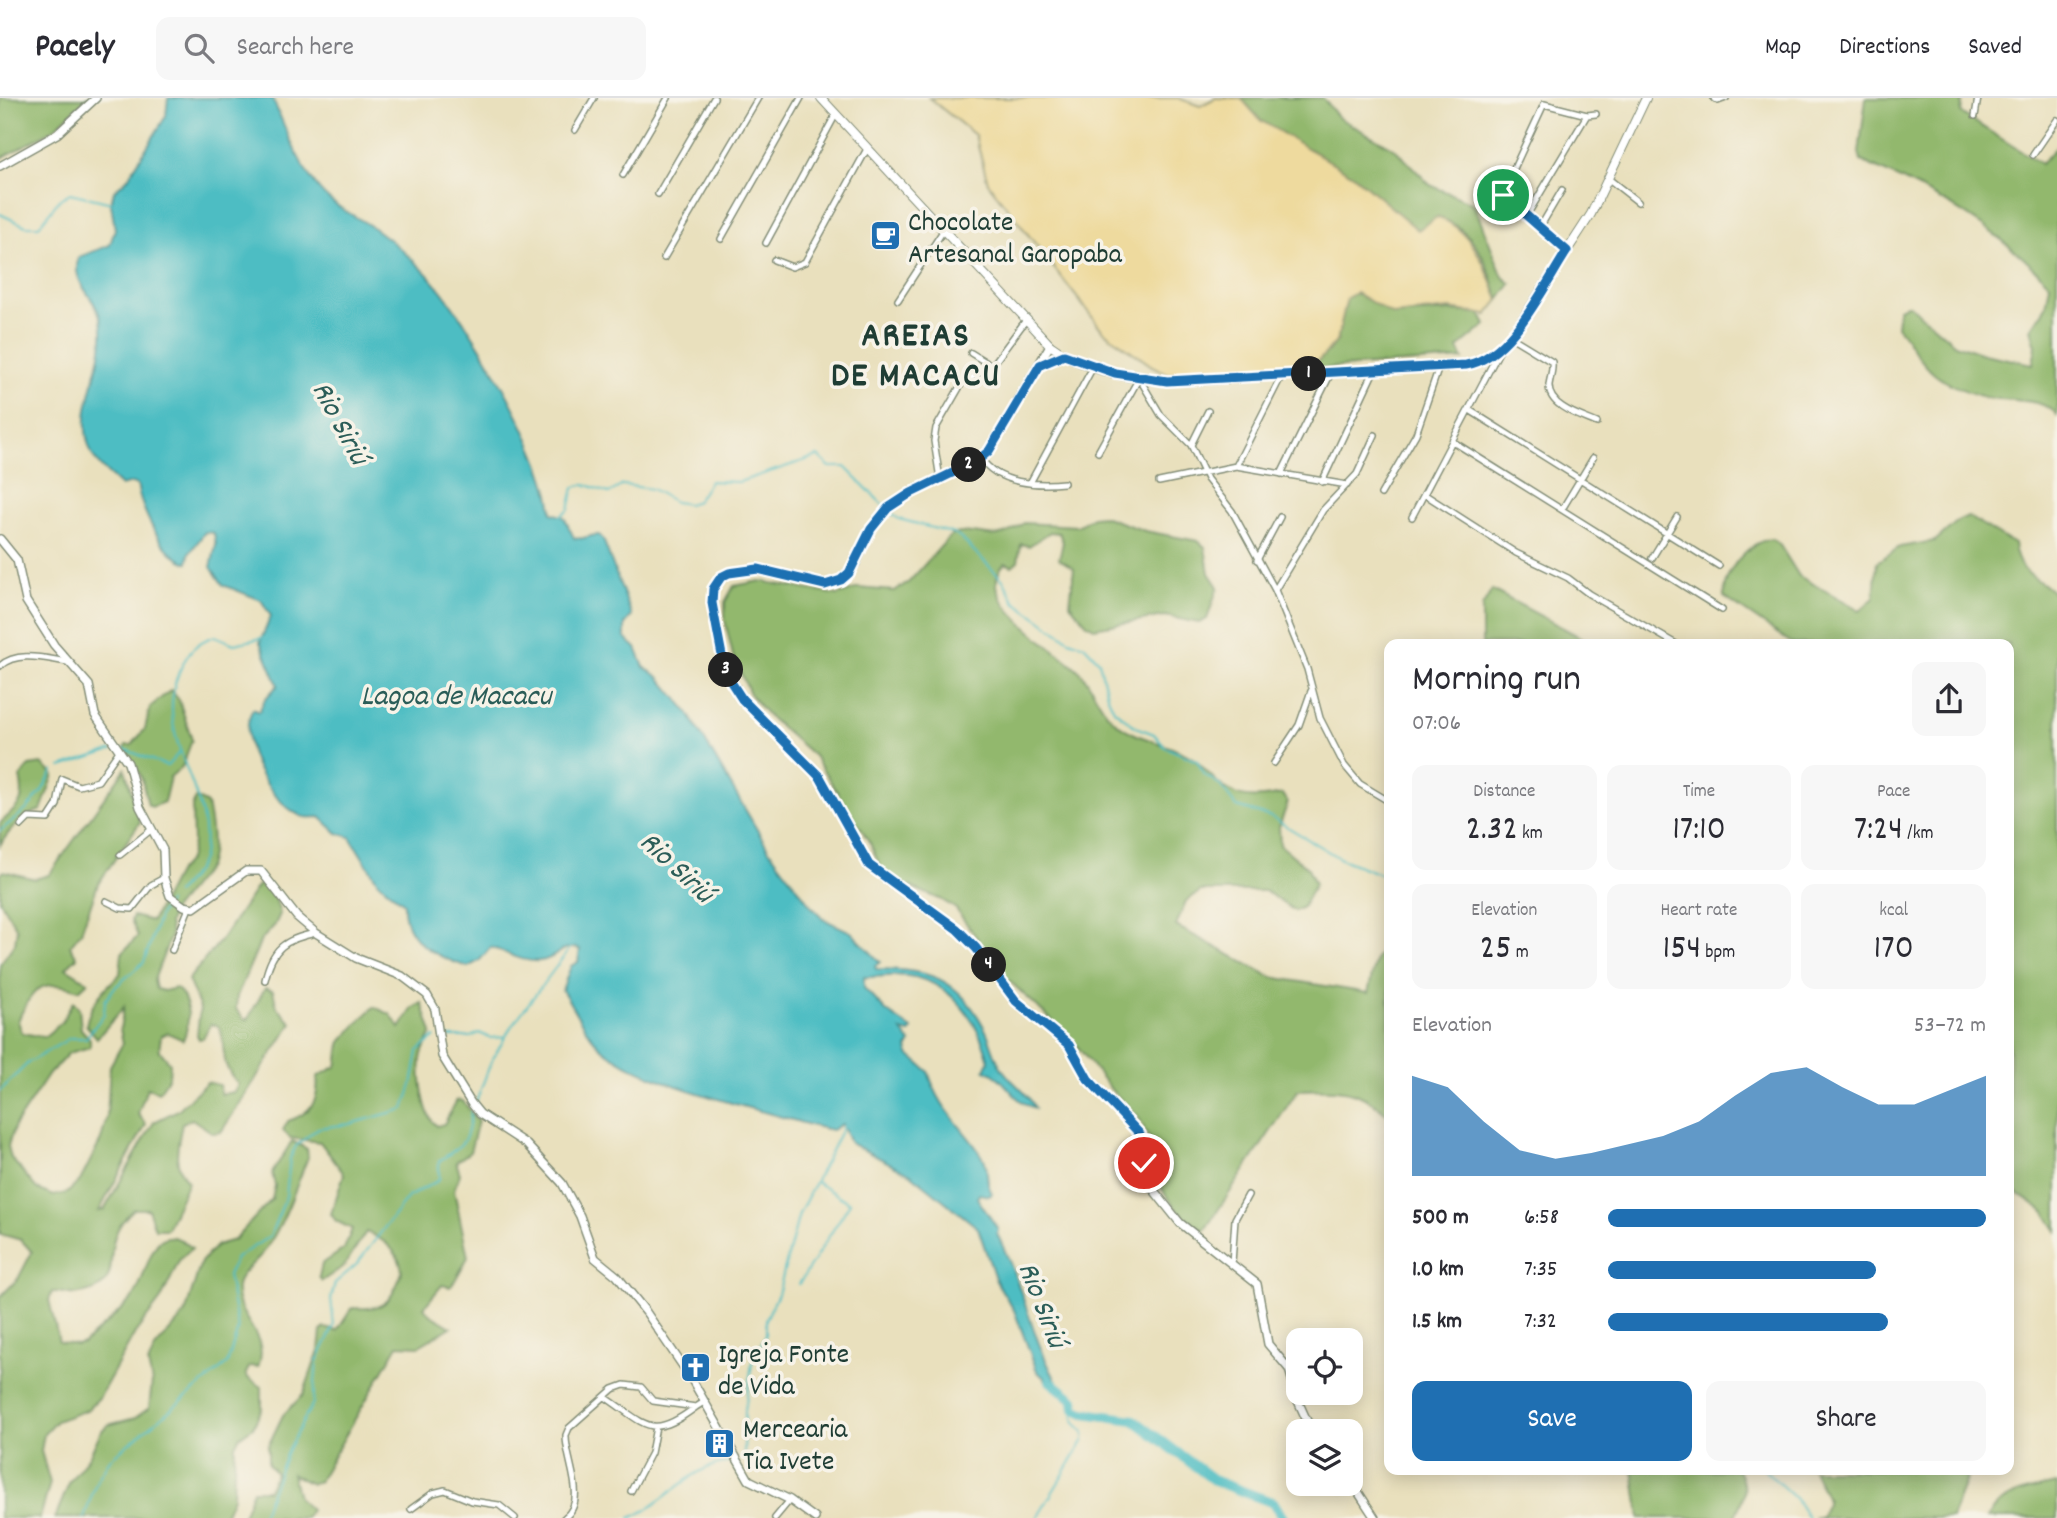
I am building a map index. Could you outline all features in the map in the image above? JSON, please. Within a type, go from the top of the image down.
[{"type":"main road","points":[[821,98],[1051,345],[1064,355],[1094,367],[1139,379],[1180,381],[1478,363],[1501,348],[1511,337],[1567,251],[1610,180],[1646,98]]},
{"type":"main road","points":[[1040,365],[1064,355]]},
{"type":"street","points":[[0,166],[57,134],[96,98]]},
{"type":"street","points":[[575,130],[594,98]]},
{"type":"street","points":[[623,175],[668,98]]},
{"type":"street","points":[[657,194],[714,98]]},
{"type":"street","points":[[664,258],[758,98]]},
{"type":"street","points":[[722,239],[801,98]]},
{"type":"street","points":[[1714,98],[1718,102],[1726,98]]},
{"type":"street","points":[[1975,116],[1978,98]]},
{"type":"street","points":[[1567,251],[1503,195],[1544,104],[1587,115],[1596,114]]},
{"type":"street","points":[[766,243],[836,114]]},
{"type":"street","points":[[1525,217],[1587,115]]},
{"type":"street","points":[[2034,155],[2057,120]]},
{"type":"street","points":[[774,260],[792,267],[805,262],[867,149]]},
{"type":"street","points":[[1610,180],[1638,202]]},
{"type":"street","points":[[1539,229],[1562,190]]},
{"type":"street","points":[[898,300],[943,232]]},
{"type":"street","points":[[940,479],[934,441],[936,428],[962,383],[992,366],[1026,320]]},
{"type":"street","points":[[1511,337],[1552,362],[1549,388],[1554,399],[1568,410],[1597,423]]},
{"type":"street","points":[[1051,345],[993,446],[981,458],[888,508],[871,529],[849,573],[834,583],[816,584],[758,569],[721,577],[713,589],[712,603],[724,666],[742,699],[820,777],[869,865],[957,929],[976,948],[1016,1001],[1069,1045],[1088,1079],[1140,1134],[1145,1174],[1152,1188],[1180,1223],[1257,1284],[1268,1345],[1289,1369],[1306,1419]]},
{"type":"street","points":[[1412,517],[1471,411],[1501,348]]},
{"type":"street","points":[[971,353],[992,366]]},
{"type":"street","points":[[1478,363],[1491,370]]},
{"type":"street","points":[[1030,483],[1094,367]]},
{"type":"street","points":[[1381,494],[1416,434],[1439,367]]},
{"type":"street","points":[[1322,482],[1375,370]]},
{"type":"street","points":[[1281,474],[1331,373]]},
{"type":"street","points":[[1236,466],[1282,375]]},
{"type":"street","points":[[1098,452],[1139,379],[1161,415],[1191,445],[1205,472],[1233,511],[1275,590],[1307,669],[1320,718],[1352,776],[1384,798]]},
{"type":"street","points":[[1191,445],[1209,411]]},
{"type":"street","points":[[1471,411],[1719,566]]},
{"type":"street","points":[[1275,590],[1319,516],[1357,474],[1375,435]]},
{"type":"street","points":[[1452,441],[1722,610]]},
{"type":"street","points":[[981,458],[997,474],[1030,483],[1064,483]]},
{"type":"street","points":[[1564,506],[1593,458]]},
{"type":"street","points":[[1159,481],[1236,466],[1347,485]]},
{"type":"street","points":[[1424,494],[1516,553],[1568,578],[1589,594],[1667,639]]},
{"type":"street","points":[[1257,560],[1280,517]]},
{"type":"street","points":[[1652,558],[1677,517]]},
{"type":"street","points":[[0,539],[17,561],[26,601],[68,662],[89,685],[95,715],[128,762],[140,807],[163,850],[164,878],[170,896],[189,908],[199,905],[246,871],[253,869],[268,877],[297,917],[316,933],[356,958],[402,976],[427,995],[435,1009],[442,1056],[471,1103],[480,1114],[526,1144],[562,1182],[580,1216],[595,1258],[617,1276],[646,1312],[704,1402],[749,1480],[790,1500],[816,1518]]},
{"type":"street","points":[[0,666],[7,660],[22,658],[68,662]]},
{"type":"street","points":[[1274,763],[1299,725],[1311,691]]},
{"type":"street","points":[[21,826],[29,818],[48,819],[57,805],[62,779],[79,786],[98,781],[119,751]]},
{"type":"street","points":[[120,855],[133,841],[152,829]]},
{"type":"street","points":[[106,901],[120,908],[132,909],[151,885],[164,878]]},
{"type":"street","points":[[172,950],[189,908]]},
{"type":"street","points":[[265,980],[271,957],[278,949],[295,938],[316,933]]},
{"type":"street","points":[[1233,1263],[1235,1219],[1248,1195]]},
{"type":"street","points":[[564,1518],[574,1506],[575,1489],[566,1435],[569,1429],[616,1387],[634,1384],[641,1387],[653,1401],[696,1407]]},
{"type":"street","points":[[605,1397],[640,1422],[656,1427],[670,1426],[704,1402]]},
{"type":"street","points":[[631,1490],[651,1453],[656,1427]]},
{"type":"street","points":[[411,1509],[433,1493],[445,1490],[472,1501],[499,1504],[516,1518]]},
{"type":"street","points":[[1361,1496],[1375,1518]]},
{"type":"street","points":[[775,1518],[790,1500]]},
{"type":"green space","points":[[0,98],[87,98],[54,129],[0,159]]},
{"type":"green space","points":[[1241,98],[1323,98],[1339,118],[1395,149],[1430,185],[1474,204],[1503,277],[1511,284],[1499,300],[1485,261],[1462,230],[1437,217],[1418,230],[1353,175],[1260,120]]},
{"type":"green space","points":[[1866,98],[1963,98],[1961,113],[2041,164],[2057,146],[2057,415],[2033,402],[1984,397],[1943,380],[1923,363],[1897,326],[1899,308],[1908,304],[1955,344],[1983,354],[2033,364],[2036,346],[2031,329],[2046,306],[2050,284],[2007,244],[1962,212],[1861,161],[1859,153]]},
{"type":"green space","points":[[1356,293],[1393,315],[1450,311],[1480,313],[1486,325],[1458,348],[1463,359],[1311,369],[1337,341],[1347,298]]},
{"type":"green space","points":[[1103,516],[1145,531],[1198,541],[1205,547],[1209,573],[1218,587],[1207,619],[1199,623],[1165,616],[1094,628],[1087,624],[1070,604],[1074,568],[1059,559],[1063,542],[1059,533],[1050,532],[1029,546],[1021,544],[1018,561],[1012,566],[1005,563],[997,578],[999,593],[1023,625],[1083,675],[1107,713],[1125,729],[1191,757],[1220,785],[1237,795],[1257,798],[1283,794],[1288,802],[1279,827],[1280,845],[1308,868],[1315,884],[1303,907],[1295,911],[1265,891],[1201,891],[1186,901],[1176,926],[1271,977],[1368,993],[1376,958],[1384,949],[1384,1112],[1368,1100],[1348,1092],[1298,1090],[1204,1231],[1177,1210],[1162,1189],[1152,1145],[1138,1116],[1113,1092],[1069,1036],[1004,976],[956,909],[942,900],[894,880],[881,869],[870,843],[814,756],[768,716],[751,696],[733,656],[725,621],[725,602],[734,586],[760,581],[838,595],[858,588],[894,591],[909,582],[951,535],[970,533],[993,536],[1012,531],[1024,523],[1077,526],[1093,517]]},
{"type":"green space","points":[[1968,516],[2014,544],[2020,564],[2057,597],[2057,1231],[2045,1212],[2014,1190],[2014,639],[1786,639],[1724,597],[1727,578],[1738,560],[1754,546],[1772,539],[1779,544],[1799,576],[1860,610],[1874,598],[1877,562],[1900,547],[1935,541],[1959,520]]},
{"type":"green space","points":[[1492,590],[1584,639],[1482,639],[1482,607]]},
{"type":"green space","points":[[171,690],[179,700],[192,740],[182,767],[170,777],[164,802],[152,807],[148,805],[141,776],[125,749],[126,745],[132,745],[145,729],[150,707]]},
{"type":"green space","points":[[42,764],[54,775],[41,810],[18,823],[0,845],[0,823],[16,808],[21,798],[20,777],[29,766]]},
{"type":"green space","points":[[125,769],[140,822],[98,884],[81,932],[70,946],[77,957],[66,968],[88,982],[79,990],[56,985],[41,988],[29,1000],[18,1021],[22,1033],[44,1037],[61,1023],[73,1002],[79,1008],[81,1029],[90,1039],[90,1047],[69,1053],[49,1074],[15,1125],[8,1146],[11,1158],[37,1189],[53,1196],[67,1193],[80,1181],[101,1140],[107,1117],[110,1066],[123,1043],[120,1029],[124,1007],[97,1038],[86,1025],[88,1017],[99,996],[120,974],[122,953],[138,936],[131,920],[133,916],[152,921],[177,873],[189,860],[193,842],[192,806],[196,798],[207,804],[212,836],[210,859],[208,867],[173,910],[169,923],[171,935],[154,980],[156,989],[164,991],[176,988],[181,993],[187,1005],[187,1027],[183,1040],[168,1033],[161,1036],[159,1050],[170,1063],[169,1077],[159,1092],[147,1088],[138,1114],[146,1124],[99,1211],[104,1210],[154,1122],[178,1110],[207,1082],[219,1085],[221,1094],[234,1092],[238,1084],[225,1062],[219,1027],[211,1024],[203,1038],[199,1039],[197,1035],[200,1008],[188,980],[221,940],[258,885],[262,885],[275,897],[280,914],[275,925],[261,940],[237,996],[236,1009],[244,1019],[248,1019],[265,988],[273,991],[277,1007],[292,1023],[221,1132],[213,1133],[192,1119],[182,1123],[178,1161],[179,1168],[188,1182],[167,1229],[155,1229],[148,1209],[134,1209],[117,1232],[109,1273],[101,1286],[76,1294],[52,1292],[49,1300],[59,1342],[76,1345],[84,1343],[133,1297],[159,1241],[167,1237],[178,1239],[192,1248],[180,1259],[161,1299],[135,1333],[99,1398],[87,1410],[56,1421],[44,1434],[41,1451],[50,1483],[40,1518],[0,1518],[0,1297],[18,1279],[32,1252],[21,1240],[0,1234],[0,964],[15,943],[17,929],[0,901],[0,875],[4,871],[35,879],[49,875]]},
{"type":"green space","points":[[422,1003],[432,1033],[421,1061],[421,1081],[428,1113],[437,1126],[444,1124],[457,1100],[463,1101],[478,1121],[470,1152],[456,1162],[460,1174],[454,1190],[468,1257],[453,1284],[450,1287],[442,1285],[424,1307],[429,1314],[451,1327],[419,1346],[398,1345],[319,1481],[311,1484],[292,1474],[298,1498],[311,1510],[305,1518],[242,1518],[253,1490],[268,1490],[276,1473],[268,1464],[268,1446],[283,1415],[303,1395],[319,1350],[321,1331],[325,1328],[337,1331],[352,1308],[380,1306],[390,1298],[402,1272],[401,1265],[390,1247],[366,1232],[344,1266],[322,1281],[319,1277],[322,1264],[344,1249],[352,1229],[336,1221],[331,1214],[344,1174],[320,1142],[290,1138],[283,1130],[288,1121],[302,1115],[312,1105],[317,1093],[317,1077],[337,1066],[341,1042],[374,1007],[390,1014],[400,1028],[413,1008]]},
{"type":"green space","points":[[292,1141],[307,1149],[308,1157],[272,1239],[238,1282],[241,1309],[260,1346],[258,1367],[250,1366],[246,1373],[248,1378],[262,1387],[262,1409],[253,1427],[239,1437],[235,1445],[233,1497],[224,1518],[55,1518],[70,1481],[90,1455],[101,1431],[108,1425],[135,1418],[149,1408],[152,1382],[148,1364],[155,1348],[185,1314],[201,1262],[217,1245],[234,1240],[272,1199],[275,1186],[272,1173]]},
{"type":"green space","points":[[1634,1475],[1740,1475],[1743,1483],[1742,1500],[1734,1518],[1640,1518]]},
{"type":"green space","points":[[1815,1475],[1968,1475],[1951,1518],[1813,1518],[1822,1516],[1827,1499]]},
{"type":"green space","points":[[2057,1484],[2057,1518],[1987,1518],[2009,1497]]},
{"type":"sand","points":[[929,98],[1178,98],[1200,106],[1215,98],[1241,98],[1260,120],[1353,175],[1418,230],[1437,217],[1460,230],[1476,251],[1499,300],[1487,315],[1450,309],[1393,315],[1356,293],[1347,298],[1337,341],[1311,369],[1168,374],[1152,366],[1103,331],[988,183],[975,135]]},
{"type":"water","name":"Lagoa de Macacu","points":[[168,98],[272,98],[302,164],[322,192],[405,253],[437,286],[458,313],[520,419],[547,487],[552,513],[564,517],[574,538],[599,535],[603,539],[632,616],[625,624],[625,638],[636,648],[644,667],[659,677],[688,712],[769,850],[812,907],[825,920],[851,932],[880,962],[875,966],[876,969],[927,974],[952,987],[974,1010],[1001,1067],[1028,1096],[1035,1108],[1020,1101],[998,1078],[985,1070],[989,1061],[978,1032],[961,1006],[950,995],[938,986],[908,976],[864,977],[864,988],[887,1012],[912,1029],[910,1033],[902,1031],[911,1043],[907,1048],[909,1055],[928,1071],[938,1096],[985,1161],[988,1185],[992,1193],[990,1196],[979,1194],[977,1198],[998,1229],[997,1234],[1042,1352],[1061,1389],[1051,1385],[1037,1371],[1014,1310],[996,1281],[978,1228],[911,1174],[850,1143],[842,1124],[832,1130],[813,1126],[673,1085],[621,1062],[596,1042],[562,990],[571,966],[578,962],[580,949],[564,949],[545,960],[531,961],[491,947],[479,961],[468,967],[434,952],[415,937],[405,916],[404,903],[378,882],[350,837],[337,833],[320,817],[299,815],[276,797],[266,783],[251,753],[248,722],[253,709],[259,712],[265,699],[278,685],[260,642],[271,616],[261,600],[223,585],[211,567],[216,545],[214,533],[205,532],[189,554],[188,563],[169,551],[148,519],[137,485],[132,483],[121,486],[103,469],[92,454],[86,433],[86,417],[102,336],[98,312],[78,275],[79,257],[110,245],[115,229],[111,204],[114,191],[128,178],[166,116]]},
{"type":"waterway","points":[[0,214],[26,226],[39,226],[60,199],[70,193],[112,203]]},
{"type":"waterway","points":[[559,517],[569,509],[574,488],[582,485],[609,493],[623,485],[652,489],[675,502],[688,504],[697,501],[710,481],[739,482],[818,456],[830,467],[845,467],[884,506]]},
{"type":"waterway","points":[[890,513],[899,519],[955,534],[965,542],[1003,580],[1015,602],[1069,640],[1084,645],[1099,661],[1107,695],[1114,710],[1136,727],[1154,734],[1165,747],[1197,761],[1205,775],[1219,784],[1237,807],[1271,817],[1339,858],[1384,876]]},
{"type":"waterway","points":[[176,894],[199,866],[205,832],[201,809],[178,743],[173,720],[173,697],[179,672],[192,649],[215,636],[234,644],[262,638]]},
{"type":"waterway","points":[[124,749],[167,766],[179,753]]},
{"type":"waterway","points":[[61,767],[112,750]]},
{"type":"waterway","points":[[0,831],[26,810],[42,791],[53,771]]},
{"type":"waterway","points":[[0,1091],[28,1063],[70,1038],[86,1038],[104,1014],[105,1001],[114,988],[144,962],[160,914],[168,902]]},
{"type":"waterway","points":[[476,1102],[491,1062],[511,1027],[571,947]]},
{"type":"waterway","points":[[445,1037],[471,1037],[479,1033],[491,1038],[504,1037]]},
{"type":"waterway","points":[[84,1518],[97,1480],[111,1458],[227,1364],[238,1329],[228,1275],[236,1258],[270,1236],[286,1197],[290,1158],[296,1146],[318,1128],[350,1124],[404,1109],[412,1085],[418,1051],[435,1037]]},
{"type":"waterway","points":[[261,1518],[288,1449],[313,1403],[317,1361],[334,1326],[331,1299],[335,1283],[356,1265],[408,1197],[439,1180],[439,1161],[463,1142],[471,1111]]},
{"type":"waterway","points":[[741,1459],[744,1455],[745,1410],[752,1363],[766,1334],[766,1319],[778,1294],[799,1214],[844,1125]]},
{"type":"waterway","points":[[799,1284],[850,1203],[816,1182]]},
{"type":"waterway","name":"Rio Siriú","points":[[1050,1381],[1074,1400],[1075,1409],[1084,1413],[1134,1420],[1215,1481],[1274,1503],[1283,1518]]},
{"type":"waterway","points":[[1037,1518],[1084,1440],[1084,1432],[1074,1419],[1075,1409]]},
{"type":"waterway","points":[[630,1518],[643,1512],[704,1469],[733,1462]]},
{"type":"waterway","points":[[1770,1475],[1795,1498],[1808,1518]]},
{"type":"place","name":"Chocolate Artesanal Garopaba","points":[[885,236]]},
{"type":"place","name":"Igreja Fonte de Vida","points":[[695,1368]]},
{"type":"place","name":"Mercearia Tia Ivete","points":[[720,1443]]},
{"type":"district","name":"AREIAS DE MACACU","points":[[916,353]]},
{"type":"route","points":[[1144,1163],[1144,1144],[1140,1134],[1119,1108],[1088,1079],[1069,1045],[1058,1034],[1029,1015],[976,948],[957,929],[879,875],[869,865],[820,777],[805,759],[742,699],[724,666],[712,603],[713,589],[721,577],[729,573],[758,569],[816,584],[825,585],[841,580],[856,563],[871,529],[888,508],[911,493],[986,455],[1040,365],[1054,357],[1064,355],[1115,373],[1139,379],[1167,381],[1478,363],[1497,352],[1507,342],[1567,251],[1506,201],[1503,195]]}]
